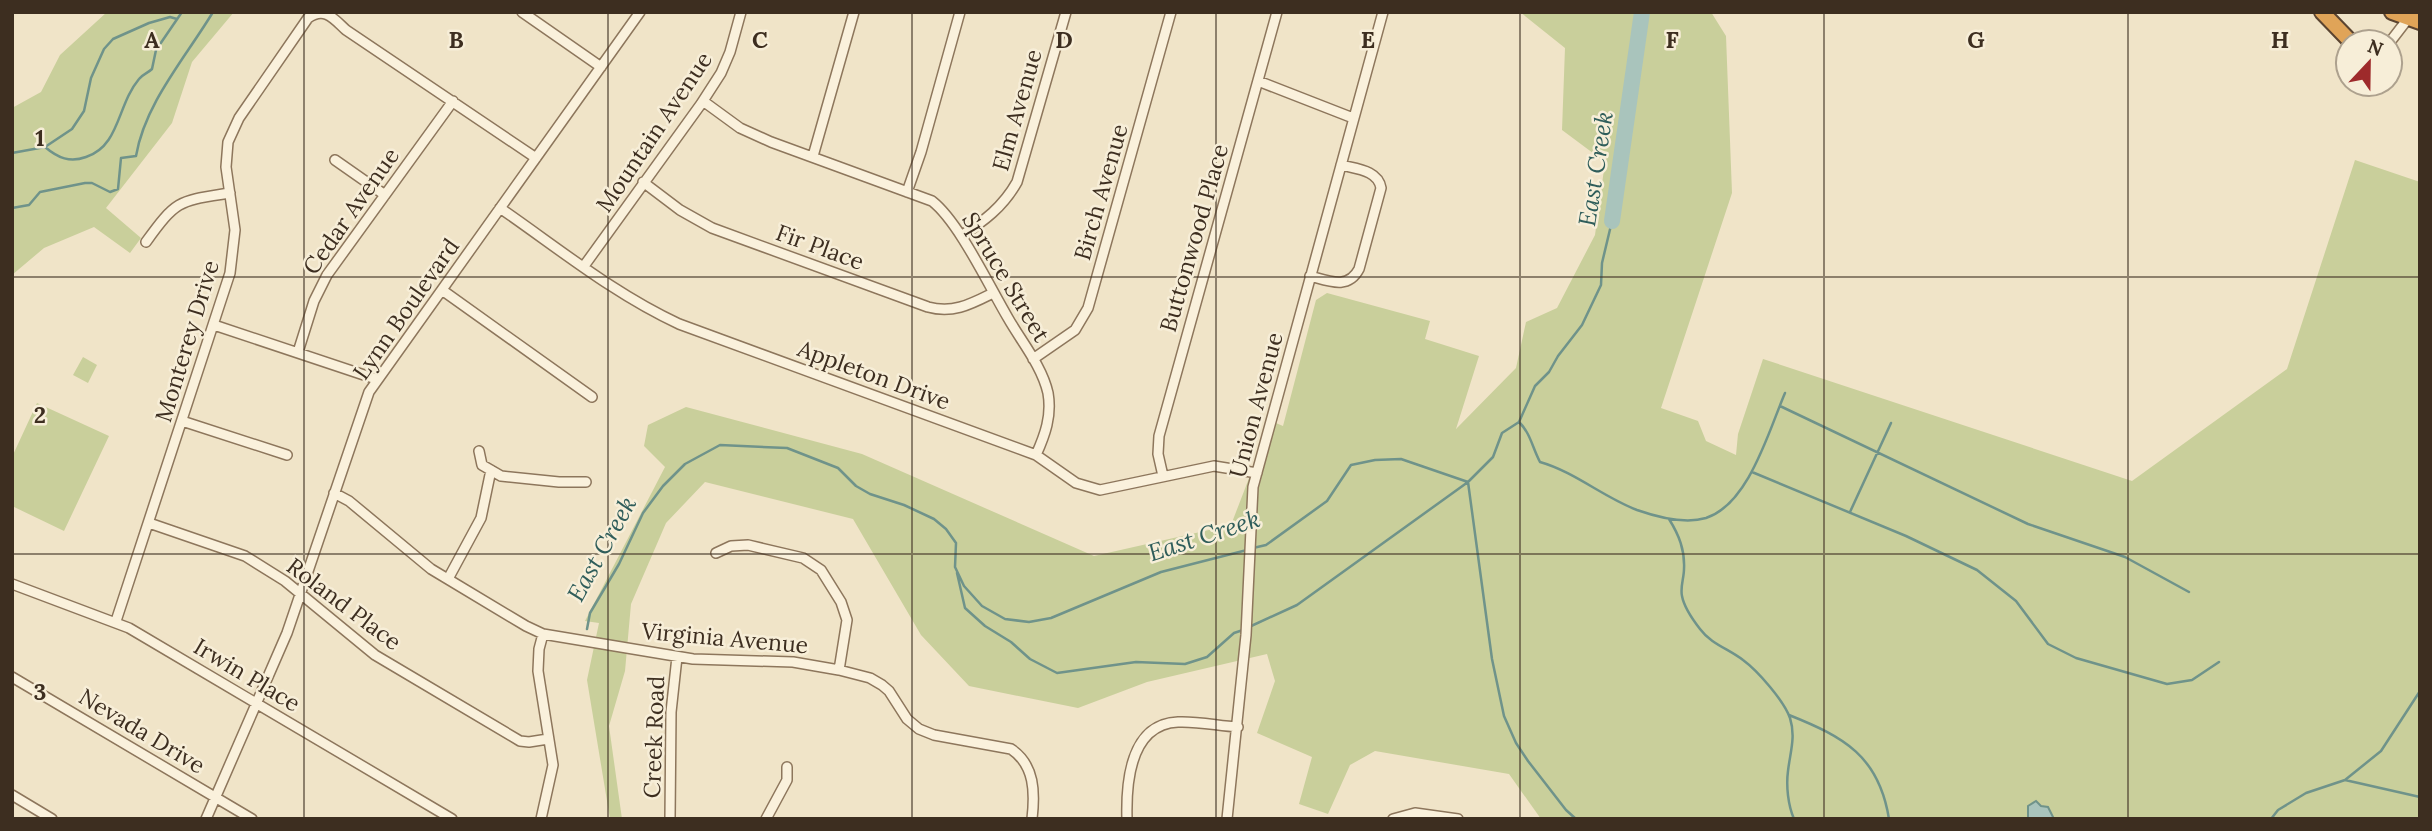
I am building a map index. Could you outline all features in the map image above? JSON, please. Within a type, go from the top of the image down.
[{"type":"highway","points":[[2322,12],[2337,28]]},
{"type":"highway","points":[[2392,12],[2414,17]]},
{"type":"street","points":[[321,12],[335,18],[346,30],[536,158]]},
{"type":"street","name":"Monterey Drive","points":[[116,621],[214,325],[234,254],[235,230],[226,156],[233,129],[308,18],[321,12]]},
{"type":"street","points":[[522,12],[601,67]]},
{"type":"street","name":"Lynn Boulevard","points":[[206,819],[287,633],[365,402],[376,379],[640,12]]},
{"type":"street","name":"Mountain Avenue","points":[[584,266],[703,101],[726,62],[741,12]]},
{"type":"street","points":[[813,156],[854,12]]},
{"type":"street","points":[[907,191],[921,152],[960,12]]},
{"type":"street","name":"Elm Avenue","points":[[961,236],[994,213],[1017,182],[1066,12]]},
{"type":"street","name":"Birch Avenue","points":[[1033,359],[1075,330],[1088,308],[1171,12]]},
{"type":"street","name":"Buttonwood Place","points":[[1163,476],[1158,454],[1158,436],[1277,12]]},
{"type":"street","name":"Union Avenue","points":[[1227,819],[1247,635],[1253,488],[1383,12]]},
{"type":"street","points":[[1258,80],[1353,118]]},
{"type":"street","name":"Cedar Avenue","points":[[298,352],[323,283],[453,101]]},
{"type":"street","name":"Spruce Street","points":[[703,101],[740,128],[771,142],[907,191],[932,201],[941,208],[961,236],[1046,385],[1048,422],[1036,455]]},
{"type":"street","points":[[335,160],[385,195]]},
{"type":"street","points":[[1310,276],[1332,282],[1346,282],[1356,275],[1359,269],[1381,188],[1380,182],[1373,174],[1341,165]]},
{"type":"street","name":"Fir Place","points":[[643,183],[680,210],[712,228],[928,307],[943,310],[961,308],[993,293]]},
{"type":"street","points":[[146,242],[166,215],[183,202],[230,193]]},
{"type":"street","name":"Appleton Drive","points":[[500,208],[633,301],[679,324],[1036,455],[1076,483],[1091,489],[1100,490],[1214,466],[1257,472]]},
{"type":"street","points":[[442,290],[592,397]]},
{"type":"street","points":[[214,325],[376,379]]},
{"type":"street","points":[[182,421],[287,455]]},
{"type":"street","points":[[479,451],[482,465],[501,475],[559,482],[586,482]]},
{"type":"street","points":[[448,579],[481,518],[491,471]]},
{"type":"street","name":"Virginia Avenue","points":[[334,493],[349,501],[424,564],[543,634],[703,660],[793,662],[870,678],[889,691],[906,719],[919,729],[934,735],[1011,749],[1018,753],[1032,781],[1032,819]]},
{"type":"street","name":"Roland Place","points":[[149,523],[245,556],[301,594],[375,655],[520,741],[548,739]]},
{"type":"street","points":[[716,553],[731,546],[747,545],[803,558],[821,570],[841,602],[847,620],[839,670]]},
{"type":"street","name":"Irwin Place","points":[[12,584],[116,621],[452,819]]},
{"type":"street","points":[[541,819],[553,765],[538,671],[543,634]]},
{"type":"street","name":"Creek Road","points":[[670,819],[671,712],[677,657]]},
{"type":"street","name":"Nevada Drive","points":[[12,677],[252,819]]},
{"type":"street","points":[[1127,819],[1132,765],[1140,743],[1150,733],[1167,724],[1179,722],[1238,727]]},
{"type":"street","points":[[766,819],[787,780],[787,767]]},
{"type":"street","points":[[12,795],[52,819]]},
{"type":"street","points":[[1393,819],[1415,813],[1458,819]]},
{"type":"green space","points":[[107,12],[234,12],[192,62],[172,123],[106,208],[141,238],[130,253],[94,227],[44,248],[12,275],[12,108],[41,92],[60,55]]},
{"type":"green space","points":[[1520,12],[1711,12],[1726,36],[1732,193],[1661,408],[1698,421],[1706,441],[1736,455],[1738,434],[1763,359],[2132,481],[2287,369],[2355,160],[2420,182],[2420,819],[1541,819],[1509,774],[1375,751],[1350,765],[1328,814],[1299,804],[1312,757],[1257,733],[1275,681],[1267,654],[1147,682],[1078,708],[969,686],[921,635],[853,519],[705,482],[666,523],[631,604],[625,671],[609,726],[622,819],[610,819],[587,680],[599,623],[585,621],[665,467],[644,446],[648,425],[686,407],[862,454],[1094,556],[1231,525],[1271,421],[1283,426],[1316,300],[1327,293],[1430,321],[1425,339],[1479,356],[1456,429],[1516,368],[1526,322],[1557,308],[1595,235],[1605,162],[1562,130],[1565,48]]},
{"type":"green space","points":[[83,357],[97,365],[88,383],[73,375]]},
{"type":"green space","points":[[37,403],[109,436],[64,531],[12,506],[12,457]]},
{"type":"water","points":[[2036,801],[2041,806],[2048,807],[2054,819],[2028,819],[2028,806]]},
{"type":"waterway","points":[[45,147],[59,157],[75,160],[97,152],[106,144],[132,89],[141,77],[152,69],[156,50],[182,12]]},
{"type":"waterway","points":[[12,208],[29,205],[40,192],[85,183],[92,183],[110,192],[118,189],[121,158],[136,156],[141,136],[157,99],[213,12]]},
{"type":"waterway","name":"East Creek","points":[[1612,221],[1642,12]]},
{"type":"waterway","points":[[12,153],[45,147],[72,129],[84,111],[91,78],[104,49],[113,39],[149,23],[170,17],[177,19]]},
{"type":"waterway","name":"East Creek","points":[[1253,548],[1266,545],[1327,501],[1351,465],[1375,460],[1401,459],[1468,482],[1493,457],[1502,433],[1519,422],[1535,386],[1549,372],[1582,325],[1601,285],[1602,263],[1612,221]]},
{"type":"waterway","points":[[1519,422],[1529,436],[1540,462],[1553,466],[1637,510],[1672,519],[1698,520],[1721,510],[1746,482],[1785,393]]},
{"type":"waterway","points":[[1780,406],[2028,524],[2125,557],[2189,592]]},
{"type":"waterway","points":[[1850,512],[1891,423]]},
{"type":"waterway","name":"East Creek","points":[[587,629],[590,613],[619,564],[643,513],[663,486],[685,464],[720,445],[787,448],[838,468],[856,486],[870,494],[904,505],[934,519],[956,543],[955,567],[964,586],[982,606],[1005,619],[1029,622],[1051,618],[1161,572],[1247,550]]},
{"type":"waterway","points":[[1752,472],[1906,536],[1977,570],[2016,601],[2048,644],[2076,658],[2167,684],[2192,680],[2219,662]]},
{"type":"waterway","points":[[1249,627],[1297,605],[1468,482],[1492,659],[1504,716],[1516,743],[1528,761],[1576,819]]},
{"type":"waterway","points":[[1669,519],[1682,549],[1682,593],[1689,613],[1709,639],[1738,656],[1756,671],[1776,695],[1790,718],[1793,738],[1787,789],[1794,819]]},
{"type":"waterway","points":[[957,573],[965,608],[1030,659],[1057,673],[1136,662],[1185,664],[1207,657],[1234,633],[1243,630]]},
{"type":"waterway","points":[[2271,819],[2278,810],[2306,793],[2345,780],[2381,751],[2420,691]]},
{"type":"waterway","points":[[1789,715],[1826,732],[1856,752],[1877,779],[1889,819]]},
{"type":"waterway","points":[[2345,780],[2420,797]]}]
